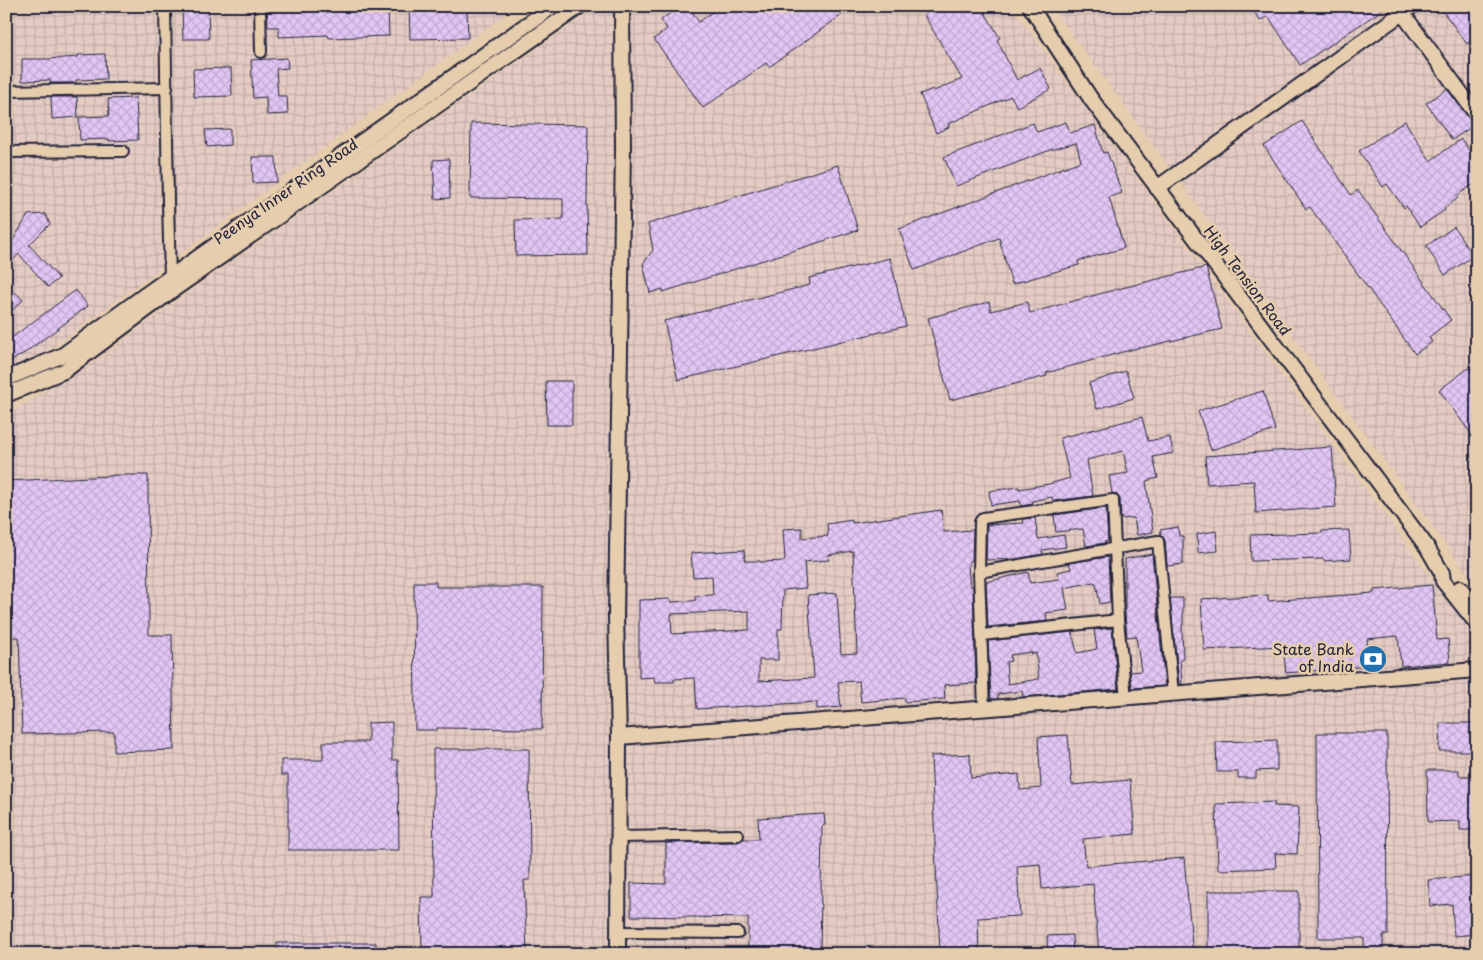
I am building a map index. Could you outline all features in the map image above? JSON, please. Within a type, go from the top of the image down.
[{"type":"street","points":[[165,6],[170,278]]},
{"type":"street","points":[[260,6],[262,52]]},
{"type":"street","name":"Peenya Inner Ring Road","points":[[6,379],[63,355],[553,6]]},
{"type":"street","name":"Peenya Inner Ring Road","points":[[6,395],[64,371],[170,292],[580,6]]},
{"type":"street","points":[[618,954],[619,737],[616,617],[623,148],[622,6]]},
{"type":"street","name":"High Tension Road","points":[[1030,6],[1091,99],[1394,503],[1426,547],[1442,573],[1443,581],[1477,624]]},
{"type":"street","points":[[1157,188],[1404,9],[1477,115]]},
{"type":"street","points":[[6,91],[167,88]]},
{"type":"street","points":[[6,152],[123,151]]},
{"type":"street","points":[[984,709],[979,572],[980,522],[983,518],[1113,500],[1118,620],[1126,698]]},
{"type":"street","points":[[979,572],[1158,541],[1172,694]]},
{"type":"street","name":"High Tension Road","points":[[1442,573],[1449,575],[1477,608]]},
{"type":"street","points":[[982,635],[1118,620]]},
{"type":"street","points":[[619,737],[1477,670]]},
{"type":"street","points":[[618,837],[738,835]]},
{"type":"street","points":[[618,932],[738,933]]},
{"type":"shaded area","points":[[6,6],[517,6],[28,366],[6,372]]},
{"type":"shaded area","points":[[598,6],[1011,6],[1440,590],[1477,634],[1477,954],[6,954],[6,415],[97,360],[190,291]]},
{"type":"shaded area","points":[[1051,6],[1477,6],[1477,587]]},
{"type":"building","points":[[182,6],[208,6],[209,39],[183,39]]},
{"type":"building","points":[[267,6],[388,6],[389,36],[329,38],[328,35],[279,37],[279,27],[268,27]]},
{"type":"building","points":[[409,6],[467,6],[468,38],[410,39]]},
{"type":"building","points":[[680,6],[688,6],[699,22],[720,6],[842,6],[846,12],[769,67],[766,63],[703,108],[654,39],[667,29],[661,20]]},
{"type":"building","points":[[938,6],[981,6],[1000,38],[997,40],[1017,80],[1040,68],[1051,89],[1017,107],[1011,96],[948,124],[949,127],[936,133],[920,94],[933,89],[934,91],[962,79],[924,15]]},
{"type":"building","points":[[1251,6],[1388,6],[1300,65],[1268,16],[1260,21]]},
{"type":"building","points":[[1439,6],[1477,6],[1477,37],[1467,44]]},
{"type":"building","points":[[105,54],[106,79],[76,80],[76,83],[50,83],[50,80],[22,81],[22,59],[48,59]]},
{"type":"building","points":[[287,58],[288,68],[276,69],[278,96],[287,96],[288,114],[267,115],[266,97],[253,98],[251,60]]},
{"type":"building","points":[[231,68],[232,96],[194,97],[193,69]]},
{"type":"building","points":[[1447,89],[1474,125],[1452,140],[1426,103]]},
{"type":"building","points":[[51,97],[77,97],[78,117],[52,119]]},
{"type":"building","points":[[136,98],[138,140],[80,140],[79,117],[109,116],[108,99]]},
{"type":"building","points":[[1302,121],[1351,195],[1358,190],[1451,320],[1429,337],[1432,342],[1415,354],[1310,207],[1306,209],[1264,146]]},
{"type":"building","points":[[1405,121],[1430,161],[1461,139],[1477,161],[1477,182],[1456,196],[1458,198],[1444,208],[1445,210],[1420,227],[1406,206],[1404,208],[1387,184],[1383,187],[1359,151]]},
{"type":"building","points":[[1066,122],[1070,133],[1095,125],[1103,153],[1107,152],[1122,193],[1109,197],[1124,248],[1078,261],[1079,265],[1012,284],[999,238],[914,270],[899,229],[1081,161],[1076,143],[1050,150],[956,186],[944,157],[1033,123],[1037,132]]},
{"type":"building","points":[[471,123],[588,125],[588,255],[516,256],[515,220],[563,219],[563,199],[470,198]]},
{"type":"building","points":[[230,129],[230,145],[207,147],[205,130]]},
{"type":"building","points":[[252,157],[276,157],[277,182],[253,183]]},
{"type":"building","points":[[449,159],[450,198],[435,199],[433,160]]},
{"type":"building","points":[[838,165],[858,230],[663,292],[663,289],[650,293],[643,264],[653,250],[648,224]]},
{"type":"building","points":[[45,214],[50,224],[29,245],[59,278],[48,287],[19,254],[12,261],[12,242],[28,215]]},
{"type":"building","points":[[1454,227],[1473,256],[1445,275],[1426,246]]},
{"type":"building","points":[[890,258],[906,326],[678,380],[664,321],[810,285],[809,278]]},
{"type":"building","points":[[1206,267],[1222,329],[1141,347],[1046,373],[1047,376],[950,400],[928,318],[989,302],[991,311],[1027,302],[1030,313]]},
{"type":"building","points":[[76,290],[88,306],[26,352],[6,364],[6,342]]},
{"type":"building","points":[[15,292],[23,300],[6,316],[6,300]]},
{"type":"building","points":[[1470,367],[1477,376],[1477,442],[1439,390]]},
{"type":"building","points":[[1126,371],[1134,398],[1097,409],[1089,383]]},
{"type":"building","points":[[546,381],[572,381],[572,425],[547,425]]},
{"type":"building","points":[[1263,391],[1275,430],[1211,450],[1198,411]]},
{"type":"building","points":[[1142,417],[1148,441],[1170,437],[1173,453],[1153,457],[1158,478],[1146,481],[1153,532],[1137,535],[1134,518],[1121,519],[1120,499],[1116,494],[1112,493],[1109,476],[1128,473],[1123,451],[1087,460],[1093,496],[1053,501],[1052,497],[1032,501],[1033,504],[1021,506],[1020,501],[991,505],[989,491],[1019,487],[1019,489],[1070,478],[1060,438]]},
{"type":"building","points":[[1332,447],[1336,507],[1256,513],[1254,481],[1207,484],[1205,456]]},
{"type":"building","points":[[112,475],[148,475],[149,635],[172,635],[174,750],[114,752],[114,732],[22,734],[19,637],[11,637],[6,536],[6,481]]},
{"type":"building","points":[[1106,508],[1108,541],[1105,543],[1086,546],[1083,529],[1056,532],[1054,515]]},
{"type":"building","points":[[941,510],[944,532],[973,530],[972,561],[969,561],[968,566],[970,586],[973,586],[976,683],[944,685],[945,699],[905,702],[905,698],[861,702],[859,681],[838,682],[841,707],[817,709],[817,702],[697,709],[695,678],[674,679],[674,682],[655,682],[654,677],[639,678],[639,600],[671,599],[671,602],[691,601],[696,600],[695,596],[713,595],[712,576],[693,577],[691,553],[744,550],[745,561],[785,561],[783,529],[802,528],[802,538],[828,536],[827,524],[852,520],[852,523]],"holes":[[[853,551],[857,653],[841,654],[837,593],[808,595],[814,678],[759,681],[759,660],[778,660],[778,629],[782,629],[783,590],[806,588],[804,562],[829,560],[828,555]],[[749,611],[749,630],[672,634],[671,614]]]},
{"type":"building","points":[[1035,518],[1038,539],[1064,535],[1066,547],[1042,550],[1043,554],[1016,559],[986,560],[987,525],[1024,523],[1023,519]]},
{"type":"building","points":[[1178,527],[1179,536],[1183,536],[1183,564],[1167,566],[1165,540],[1160,530]]},
{"type":"building","points":[[1349,530],[1351,559],[1251,561],[1250,535],[1322,533],[1322,531]]},
{"type":"building","points":[[1216,531],[1218,551],[1198,553],[1197,534]]},
{"type":"building","points":[[1152,554],[1165,686],[1132,688],[1130,672],[1141,671],[1136,636],[1127,637],[1125,559]]},
{"type":"building","points":[[1108,557],[1110,602],[1100,604],[1096,583],[1094,582],[1064,588],[1068,610],[1046,613],[1047,621],[988,627],[986,582],[1028,572],[1030,583],[1059,579],[1057,572],[1071,569],[1069,563]]},
{"type":"building","points":[[414,582],[436,582],[436,587],[543,587],[542,729],[437,728],[437,730],[415,730]]},
{"type":"building","points":[[1432,585],[1437,640],[1448,639],[1450,662],[1401,666],[1398,636],[1367,639],[1369,666],[1286,673],[1283,646],[1204,650],[1201,599],[1268,595],[1268,601],[1374,593],[1374,590]]},
{"type":"building","points":[[1170,598],[1183,598],[1183,660],[1180,660],[1182,684],[1179,684]]},
{"type":"building","points":[[1112,628],[1118,689],[1023,697],[1022,691],[998,694],[998,699],[991,699],[988,641],[1072,632],[1077,653],[1097,649],[1094,630]],"holes":[[[1031,652],[1031,654],[1036,653],[1039,679],[1008,684],[1006,662],[1011,661],[1010,655]]]},
{"type":"building","points":[[392,722],[392,760],[398,760],[399,850],[288,850],[288,775],[281,775],[281,760],[323,760],[323,742],[368,742],[368,723]]},
{"type":"building","points":[[1440,723],[1477,723],[1477,751],[1439,751]]},
{"type":"building","points":[[1317,733],[1387,733],[1388,935],[1383,935],[1383,954],[1364,954],[1364,938],[1318,938]]},
{"type":"building","points":[[1068,735],[1072,785],[1130,780],[1135,834],[1083,839],[1086,866],[1184,858],[1193,954],[1099,954],[1093,884],[1042,889],[1040,864],[1017,866],[1020,916],[978,918],[979,954],[940,954],[931,756],[970,754],[971,778],[1019,774],[1020,790],[1041,788],[1038,737]]},
{"type":"building","points":[[1277,740],[1277,770],[1256,771],[1256,778],[1238,778],[1238,772],[1217,772],[1216,742]]},
{"type":"building","points":[[433,749],[529,749],[530,880],[524,880],[527,954],[422,954],[421,897],[434,897]]},
{"type":"building","points":[[1427,770],[1459,770],[1459,776],[1477,776],[1477,830],[1460,830],[1460,821],[1428,822]]},
{"type":"building","points":[[1274,802],[1274,806],[1299,807],[1297,854],[1275,853],[1276,868],[1218,870],[1216,804]]},
{"type":"building","points":[[824,814],[825,825],[822,826],[820,954],[748,954],[748,918],[631,916],[631,883],[666,884],[666,843],[738,842],[743,839],[759,839],[758,818]]},
{"type":"building","points":[[1477,876],[1477,934],[1454,936],[1452,904],[1430,906],[1428,880]]},
{"type":"building","points":[[1208,891],[1299,891],[1299,954],[1208,954]]},
{"type":"building","points":[[1072,935],[1073,954],[1048,954],[1047,936]]},
{"type":"building","points":[[277,943],[376,943],[376,954],[277,954]]},
{"type":"place","name":"State Bank of India","points":[[1373,659]]}]
